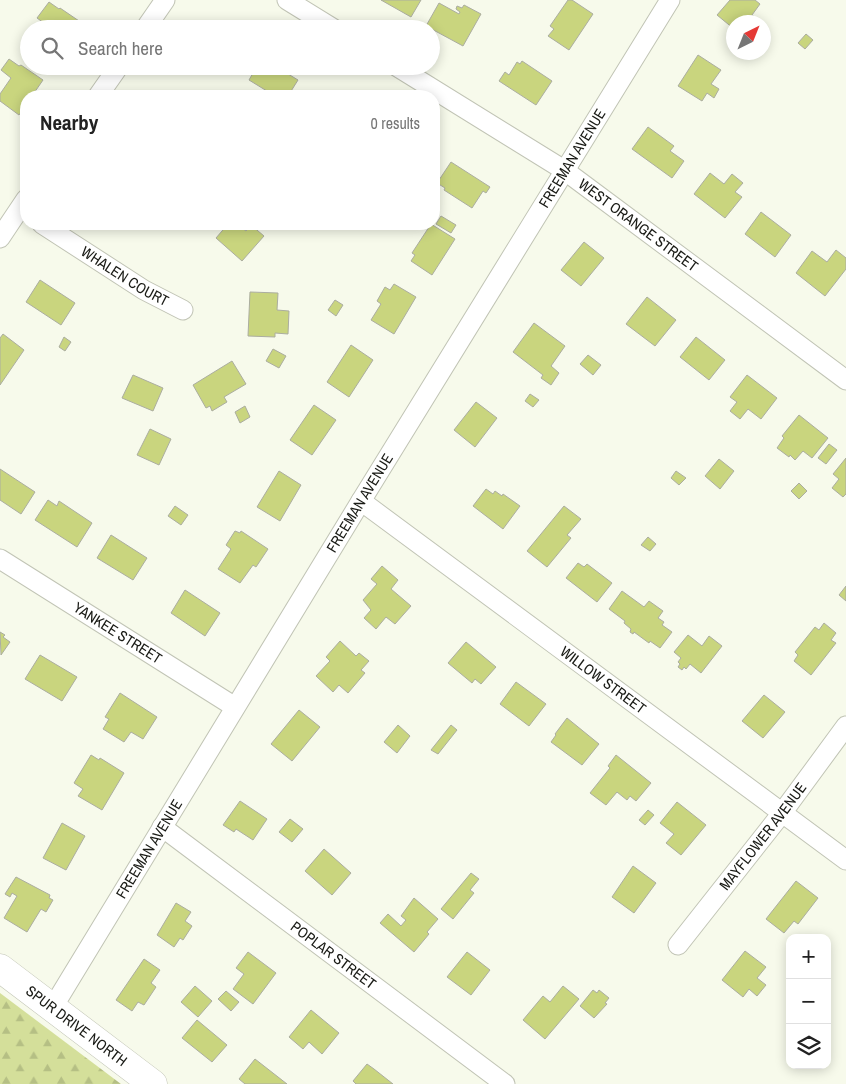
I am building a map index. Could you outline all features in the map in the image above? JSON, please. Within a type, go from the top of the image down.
[{"type":"street","points":[[151,20],[165,0]]},
{"type":"street","points":[[288,0],[320,20]]},
{"type":"street","name":"FREEMAN AVENUE","points":[[53,1007],[361,501],[670,0]]},
{"type":"street","points":[[102,90],[113,75]]},
{"type":"street","name":"WEST ORANGE STREET","points":[[411,75],[435,90]]},
{"type":"street","name":"WEST ORANGE STREET","points":[[440,93],[564,170],[846,380]]},
{"type":"street","points":[[0,238],[20,212]]},
{"type":"street","name":"WHALEN COURT","points":[[51,230],[144,290],[183,310]]},
{"type":"street","name":"WILLOW STREET","points":[[361,501],[846,860]]},
{"type":"street","name":"YANKEE STREET","points":[[0,559],[235,707]]},
{"type":"street","name":"MAYFLOWER AVENUE","points":[[678,945],[782,813],[846,726]]},
{"type":"street","name":"POPLAR STREET","points":[[162,827],[505,1084]]},
{"type":"street","name":"SPUR DRIVE NORTH","points":[[0,968],[153,1084]]},
{"type":"green space","points":[[0,993],[121,1084],[0,1084]]},
{"type":"building","points":[[381,0],[421,0],[411,17]]},
{"type":"building","points":[[568,0],[572,0],[593,14],[569,50],[548,36],[554,29],[550,26]]},
{"type":"building","points":[[730,0],[755,0],[760,4],[752,15],[726,15],[726,22],[717,15]]},
{"type":"building","points":[[49,2],[78,20],[40,20],[37,18]]},
{"type":"building","points":[[439,3],[459,14],[460,12],[456,9],[457,6],[462,8],[464,5],[481,14],[463,46],[440,34],[440,20],[429,20]]},
{"type":"building","points":[[806,34],[813,40],[805,49],[798,43]]},
{"type":"building","points":[[698,55],[721,70],[711,84],[719,89],[714,98],[707,93],[702,101],[678,86]]},
{"type":"building","points":[[9,59],[20,66],[20,75],[36,75],[43,80],[36,90],[20,90],[19,115],[0,101],[0,94],[11,78],[1,70]]},
{"type":"building","points":[[522,61],[552,81],[536,105],[499,81],[505,72],[509,75],[517,62],[520,64]]},
{"type":"building","points":[[252,75],[290,75],[298,80],[292,90],[265,90],[249,80]]},
{"type":"building","points":[[648,127],[674,146],[670,151],[684,161],[672,178],[632,149]]},
{"type":"building","points":[[451,162],[490,187],[486,193],[483,191],[472,208],[444,190],[445,188],[440,185],[440,178]]},
{"type":"building","points":[[710,173],[724,184],[732,174],[743,183],[735,192],[742,197],[725,218],[694,194]]},
{"type":"building","points":[[761,212],[791,235],[775,257],[745,234]]},
{"type":"building","points":[[441,216],[456,225],[451,233],[440,226]]},
{"type":"building","points":[[223,230],[257,230],[264,236],[242,261],[216,238]]},
{"type":"building","points":[[427,230],[440,230],[455,239],[432,275],[411,261],[415,255],[412,253]]},
{"type":"building","points":[[584,242],[604,258],[581,286],[561,270]]},
{"type":"building","points":[[836,250],[846,258],[846,269],[825,296],[796,273],[812,251],[827,262]]},
{"type":"building","points":[[40,280],[75,303],[61,325],[26,302]]},
{"type":"building","points":[[394,284],[416,297],[394,334],[371,320],[381,304],[377,301],[385,287],[390,290]]},
{"type":"building","points":[[250,292],[278,293],[277,310],[289,311],[288,334],[275,333],[275,337],[248,336]]},
{"type":"building","points":[[647,297],[676,320],[655,346],[626,324]]},
{"type":"building","points":[[335,300],[343,305],[336,316],[328,310]]},
{"type":"building","points":[[534,323],[565,346],[551,366],[559,373],[551,385],[541,378],[543,375],[513,352]]},
{"type":"building","points":[[3,334],[24,350],[0,385],[0,338]]},
{"type":"building","points":[[64,337],[71,342],[65,351],[59,347]]},
{"type":"building","points":[[696,337],[725,360],[709,380],[680,357]]},
{"type":"building","points":[[351,345],[373,360],[349,397],[327,382]]},
{"type":"building","points":[[273,349],[286,356],[279,368],[266,361]]},
{"type":"building","points":[[588,355],[601,365],[593,375],[580,364]]},
{"type":"building","points":[[232,361],[246,384],[224,397],[227,402],[212,411],[210,406],[206,408],[193,385]]},
{"type":"building","points":[[133,375],[163,388],[153,411],[122,398]]},
{"type":"building","points":[[747,375],[777,398],[761,419],[748,409],[740,419],[730,411],[737,402],[730,397]]},
{"type":"building","points":[[530,394],[539,400],[533,407],[525,401]]},
{"type":"building","points":[[476,402],[497,418],[475,447],[454,430]]},
{"type":"building","points":[[314,405],[336,420],[312,455],[290,440]]},
{"type":"building","points":[[245,406],[250,417],[240,423],[235,412]]},
{"type":"building","points":[[799,415],[828,438],[812,458],[803,451],[795,460],[777,448],[784,438],[782,436]]},
{"type":"building","points":[[150,429],[171,439],[159,465],[137,455]]},
{"type":"building","points":[[829,444],[837,450],[826,464],[818,458]]},
{"type":"building","points":[[846,458],[846,494],[843,497],[832,488],[839,479],[833,474]]},
{"type":"building","points":[[719,459],[734,471],[720,489],[705,476]]},
{"type":"building","points":[[0,469],[35,492],[21,514],[0,500]]},
{"type":"building","points":[[279,471],[301,485],[280,521],[257,507]]},
{"type":"building","points":[[676,471],[686,478],[679,485],[671,478]]},
{"type":"building","points":[[799,483],[807,491],[799,499],[791,491]]},
{"type":"building","points":[[486,489],[493,494],[495,491],[502,496],[503,494],[520,506],[503,529],[473,506]]},
{"type":"building","points":[[48,500],[57,506],[59,501],[92,523],[77,547],[35,520]]},
{"type":"building","points":[[175,506],[188,515],[181,525],[168,516]]},
{"type":"building","points":[[564,506],[581,519],[567,535],[571,538],[547,567],[527,551]]},
{"type":"building","points":[[235,531],[240,533],[241,531],[268,549],[256,567],[253,565],[240,583],[218,569],[231,549],[226,545]]},
{"type":"building","points":[[111,535],[147,558],[133,580],[97,558]]},
{"type":"building","points":[[648,537],[656,544],[650,551],[641,545]]},
{"type":"building","points":[[578,563],[584,567],[587,564],[612,583],[597,602],[566,578]]},
{"type":"building","points":[[382,566],[398,580],[391,589],[411,606],[395,624],[386,617],[376,629],[364,618],[371,610],[363,600],[377,584],[371,579]]},
{"type":"building","points":[[846,586],[846,601],[839,595]]},
{"type":"building","points":[[185,590],[220,613],[205,636],[171,613]]},
{"type":"building","points":[[622,591],[644,607],[649,601],[663,611],[658,618],[664,622],[662,625],[672,632],[660,648],[650,641],[649,643],[634,632],[633,634],[630,632],[631,629],[624,623],[625,621],[609,609]]},
{"type":"building","points":[[824,623],[836,633],[831,640],[836,643],[811,675],[794,661],[798,655],[795,652],[815,627],[819,630]]},
{"type":"building","points":[[0,632],[10,642],[1,655]]},
{"type":"building","points":[[688,635],[702,646],[709,636],[722,646],[701,673],[690,664],[686,669],[684,667],[682,670],[678,667],[680,664],[678,662],[681,658],[674,652]]},
{"type":"building","points":[[340,641],[356,656],[359,653],[369,661],[361,670],[365,673],[348,693],[339,685],[333,692],[316,676],[330,661],[326,657]]},
{"type":"building","points":[[466,642],[496,667],[481,684],[475,679],[472,683],[448,663]]},
{"type":"building","points":[[40,655],[77,677],[62,701],[25,679]]},
{"type":"building","points":[[516,682],[546,704],[529,726],[500,704]]},
{"type":"building","points":[[120,693],[157,717],[143,739],[131,732],[124,742],[103,729],[109,719],[105,717]]},
{"type":"building","points":[[764,695],[785,712],[763,738],[742,721]]},
{"type":"building","points":[[299,710],[320,727],[292,761],[271,744]]},
{"type":"building","points":[[567,718],[599,744],[582,765],[551,742]]},
{"type":"building","points":[[398,725],[410,736],[397,753],[384,742]]},
{"type":"building","points":[[451,725],[457,730],[438,754],[431,750]]},
{"type":"building","points":[[91,755],[99,760],[100,758],[124,773],[102,810],[78,796],[83,789],[74,783]]},
{"type":"building","points":[[616,755],[651,783],[636,801],[630,796],[627,800],[617,792],[606,805],[590,793],[610,768],[608,766]]},
{"type":"building","points":[[240,801],[267,819],[253,840],[236,829],[234,832],[223,825]]},
{"type":"building","points":[[677,802],[706,825],[681,855],[666,843],[674,834],[660,823]]},
{"type":"building","points":[[648,810],[654,815],[645,825],[639,820]]},
{"type":"building","points":[[290,819],[303,829],[292,842],[279,832]]},
{"type":"building","points":[[62,823],[85,836],[66,870],[43,858]]},
{"type":"building","points":[[324,849],[351,873],[332,895],[305,871]]},
{"type":"building","points":[[633,866],[656,883],[634,913],[612,897]]},
{"type":"building","points":[[471,873],[479,879],[470,890],[474,893],[453,919],[441,909]]},
{"type":"building","points":[[16,877],[50,895],[49,898],[53,900],[46,912],[41,909],[27,932],[4,918],[17,896],[12,893],[10,897],[5,894]]},
{"type":"building","points":[[796,881],[818,898],[798,924],[794,921],[784,933],[766,919]]},
{"type":"building","points":[[414,898],[438,919],[427,932],[429,934],[414,952],[380,923],[388,914],[401,926],[406,920],[401,916]]},
{"type":"building","points":[[176,903],[191,912],[185,921],[192,926],[183,940],[180,938],[174,947],[157,935]]},
{"type":"building","points":[[745,951],[766,967],[757,978],[766,985],[757,996],[749,989],[743,997],[722,980]]},
{"type":"building","points":[[248,952],[276,973],[253,1004],[233,989],[244,974],[236,968]]},
{"type":"building","points":[[467,952],[490,970],[471,995],[447,977]]},
{"type":"building","points":[[144,959],[160,970],[151,983],[156,987],[144,1005],[138,1002],[132,1011],[116,1000]]},
{"type":"building","points":[[195,986],[212,1001],[198,1017],[181,1002]]},
{"type":"building","points":[[563,986],[579,999],[545,1039],[523,1020],[543,996],[550,1002]]},
{"type":"building","points":[[593,990],[597,993],[599,990],[609,998],[605,1003],[607,1004],[594,1018],[580,1006]]},
{"type":"building","points":[[226,991],[239,1002],[231,1011],[218,999]]},
{"type":"building","points":[[311,1010],[339,1033],[322,1054],[309,1042],[303,1049],[289,1037]]},
{"type":"building","points":[[197,1020],[227,1045],[212,1062],[182,1038]]},
{"type":"building","points":[[255,1059],[287,1084],[245,1084],[239,1079]]},
{"type":"building","points":[[367,1064],[393,1084],[356,1084],[353,1081]]}]
